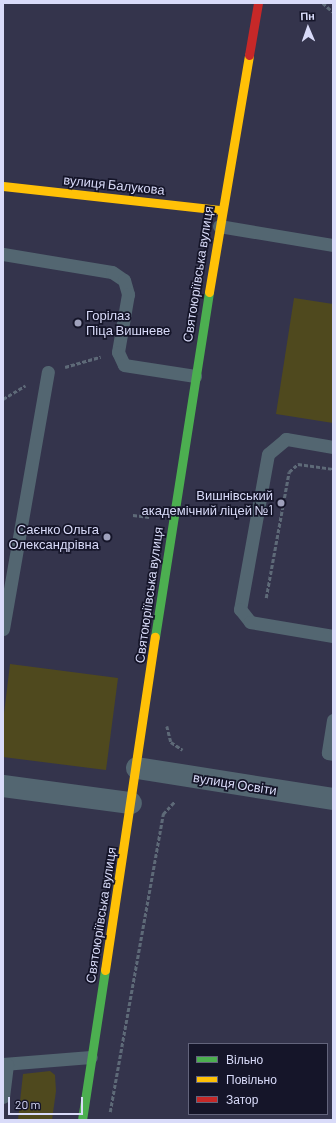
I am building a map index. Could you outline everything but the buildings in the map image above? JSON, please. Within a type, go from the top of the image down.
[{"type":"street","name":"Святоюріївська вулиця","points":[[82,1120],[137,768],[195,376],[219,226],[258,3]]},
{"type":"street","name":"вулиця Балукова","points":[[3,186],[222,210]]},
{"type":"street","name":"вулиця Освіти","points":[[137,768],[333,799]]},
{"type":"street","points":[[3,786],[131,803]]},
{"type":"lane","points":[[219,226],[333,245]]},
{"type":"lane","points":[[3,254],[112,272],[124,280],[128,294],[118,352],[124,365],[195,376]]},
{"type":"lane","points":[[3,629],[48,372]]},
{"type":"lane","points":[[333,447],[286,439],[268,454],[240,609],[250,622],[333,636]]},
{"type":"lane","points":[[333,720],[328,753],[333,754]]},
{"type":"lane","points":[[3,1097],[5,1064],[91,1057]]},
{"type":"path","points":[[323,3],[333,12]]},
{"type":"path","points":[[48,372],[118,352]]},
{"type":"path","points":[[266,598],[289,472],[298,464],[333,469]]},
{"type":"path","points":[[167,726],[171,742],[183,750]]},
{"type":"path","points":[[108,1120],[163,814],[175,801]]},
{"type":"shaded area","points":[[294,298],[333,304],[333,423],[276,414]]},
{"type":"shaded area","points":[[10,664],[118,678],[106,770],[3,757],[3,722]]},
{"type":"shaded area","points":[[50,1071],[55,1075],[56,1091],[52,1120],[18,1120],[23,1074]]},
{"type":"traffic: fast","points":[[155,637],[209,292]]},
{"type":"traffic: fast","points":[[82,1120],[105,970]]},
{"type":"traffic: slow","points":[[209,292],[249,55]]},
{"type":"traffic: slow","points":[[3,186],[222,210]]},
{"type":"traffic: slow","points":[[105,970],[155,637]]},
{"type":"traffic: jam","points":[[249,55],[258,3]]},
{"type":"place","name":"Горілаз Піца Вишневе","points":[[78,323]]},
{"type":"place","name":"Вишнівський академічний ліцей №1","points":[[281,503]]},
{"type":"place","name":"Саєнко Ольга Олександрівна","points":[[107,537]]}]
